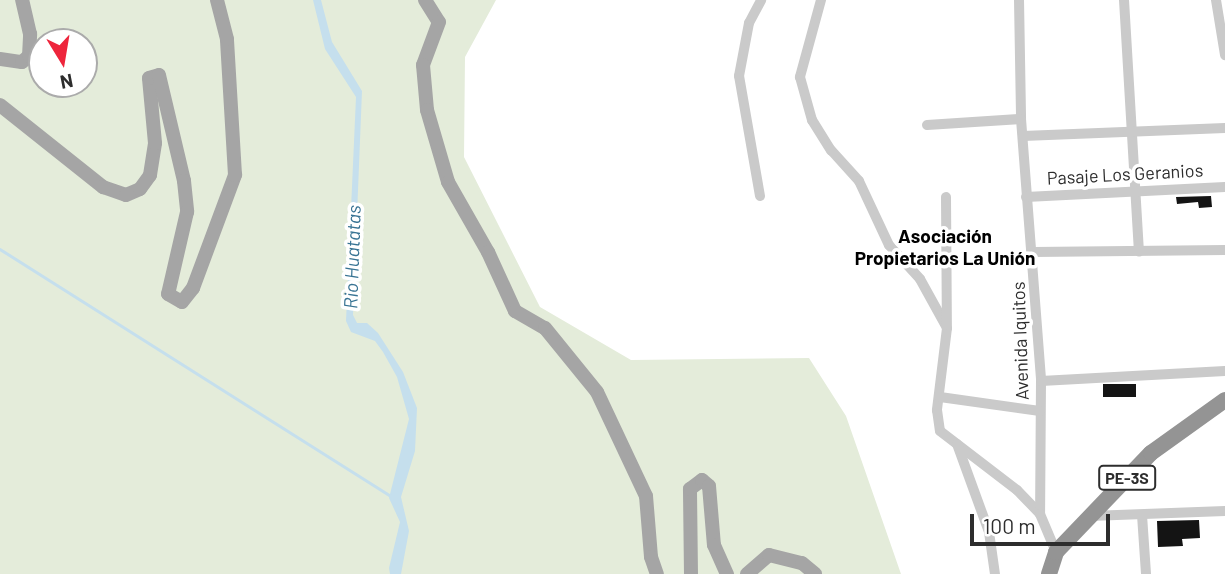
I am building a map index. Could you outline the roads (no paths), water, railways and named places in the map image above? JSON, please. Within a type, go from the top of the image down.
[{"type":"highway","name":"PE-3S","points":[[1049,574],[1056,552],[1151,453],[1225,400]]},
{"type":"main road","points":[[0,59],[22,62],[29,56],[30,34],[22,0]]},
{"type":"main road","points":[[0,105],[103,187],[126,195],[140,189],[150,175],[155,144],[149,78],[159,75],[184,181],[187,212],[168,294],[182,302],[193,288],[235,176],[227,38],[217,0]]},
{"type":"main road","points":[[425,0],[439,22],[423,65],[427,110],[448,182],[488,252],[515,311],[545,328],[597,392],[646,496],[651,557],[657,574]]},
{"type":"main road","points":[[691,574],[690,489],[702,480],[709,486],[714,545],[727,574]]},
{"type":"main road","points":[[747,574],[769,555],[802,564],[815,574]]},
{"type":"street","points":[[760,196],[739,76],[748,23],[761,0]]},
{"type":"street","points":[[821,0],[800,77],[812,120],[831,150],[859,181],[890,245],[920,279],[947,328]]},
{"type":"street","name":"Avenida Iquitos","points":[[1019,0],[1021,119],[1026,197],[1034,252],[1041,381],[1040,513],[1056,552]]},
{"type":"street","points":[[1124,0],[1139,252]]},
{"type":"street","points":[[1216,0],[1225,55]]},
{"type":"street","points":[[927,125],[1021,119]]},
{"type":"street","points":[[1023,136],[1225,128]]},
{"type":"street","name":"Pasaje Los Geranios","points":[[1026,197],[1135,189],[1225,187]]},
{"type":"street","points":[[946,197],[947,328],[940,397],[940,431],[1040,513]]},
{"type":"street","points":[[1034,252],[1225,250]]},
{"type":"street","points":[[1041,381],[1225,371]]},
{"type":"street","points":[[940,397],[1040,411]]},
{"type":"street","points":[[957,444],[989,532],[995,574]]},
{"type":"street","points":[[1090,516],[1225,511]]},
{"type":"street","points":[[1142,515],[1146,574]]},
{"type":"water","points":[[313,0],[321,0],[332,42],[362,91],[353,315],[357,323],[367,323],[378,333],[403,372],[417,408],[415,451],[401,497],[409,531],[401,574],[390,574],[389,568],[400,522],[389,498],[409,419],[397,377],[383,352],[375,341],[351,332],[346,321],[356,97],[325,49]]},
{"type":"waterway","name":"Rio Huatatas","points":[[0,249],[391,496]]},
{"type":"district","name":"Asociación Propietarios La Unión","points":[[945,247]]}]
